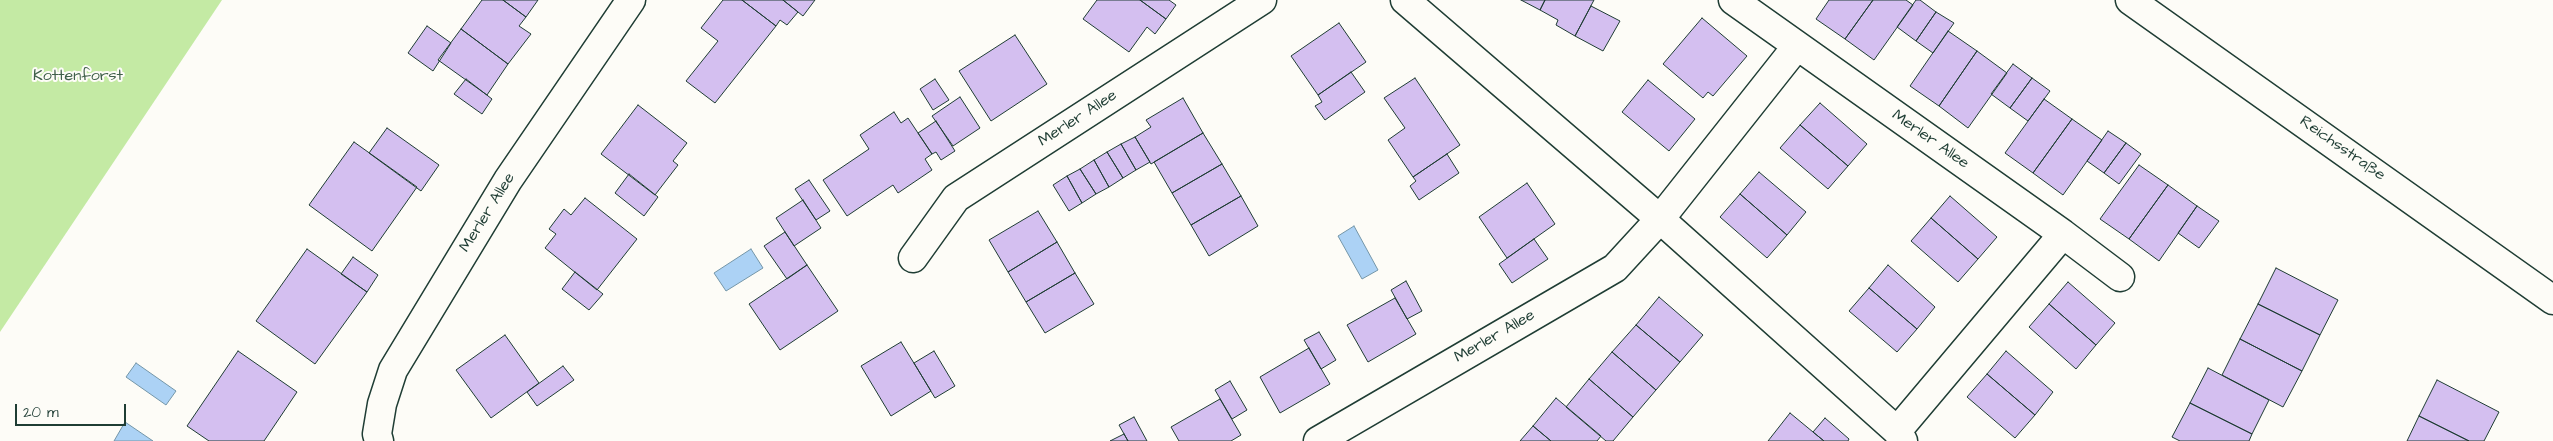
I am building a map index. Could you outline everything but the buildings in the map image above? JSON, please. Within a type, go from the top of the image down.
[{"type":"street","name":"Merler Allee","points":[[379,441],[377,434],[382,404],[393,370],[508,180],[631,0]]},
{"type":"street","name":"Merler Allee","points":[[913,258],[956,198],[1262,0]]},
{"type":"street","points":[[1405,0],[1660,219],[1900,436],[2064,234]]},
{"type":"street","name":"Merler Allee","points":[[1733,0],[2064,234],[2120,276]]},
{"type":"street","name":"Reichsstraße","points":[[2130,0],[2553,300]]},
{"type":"street","name":"Merler Allee","points":[[1318,441],[1615,268],[1660,219],[1798,46]]},
{"type":"green space","name":"Kottenforst","points":[[0,0],[222,0],[0,332]]},
{"type":"water","points":[[1354,226],[1378,270],[1362,279],[1338,236]]},
{"type":"water","points":[[751,249],[763,268],[726,291],[714,273]]},
{"type":"water","points":[[136,363],[176,391],[166,405],[126,377]]},
{"type":"water","points":[[125,422],[153,441],[114,441]]}]
